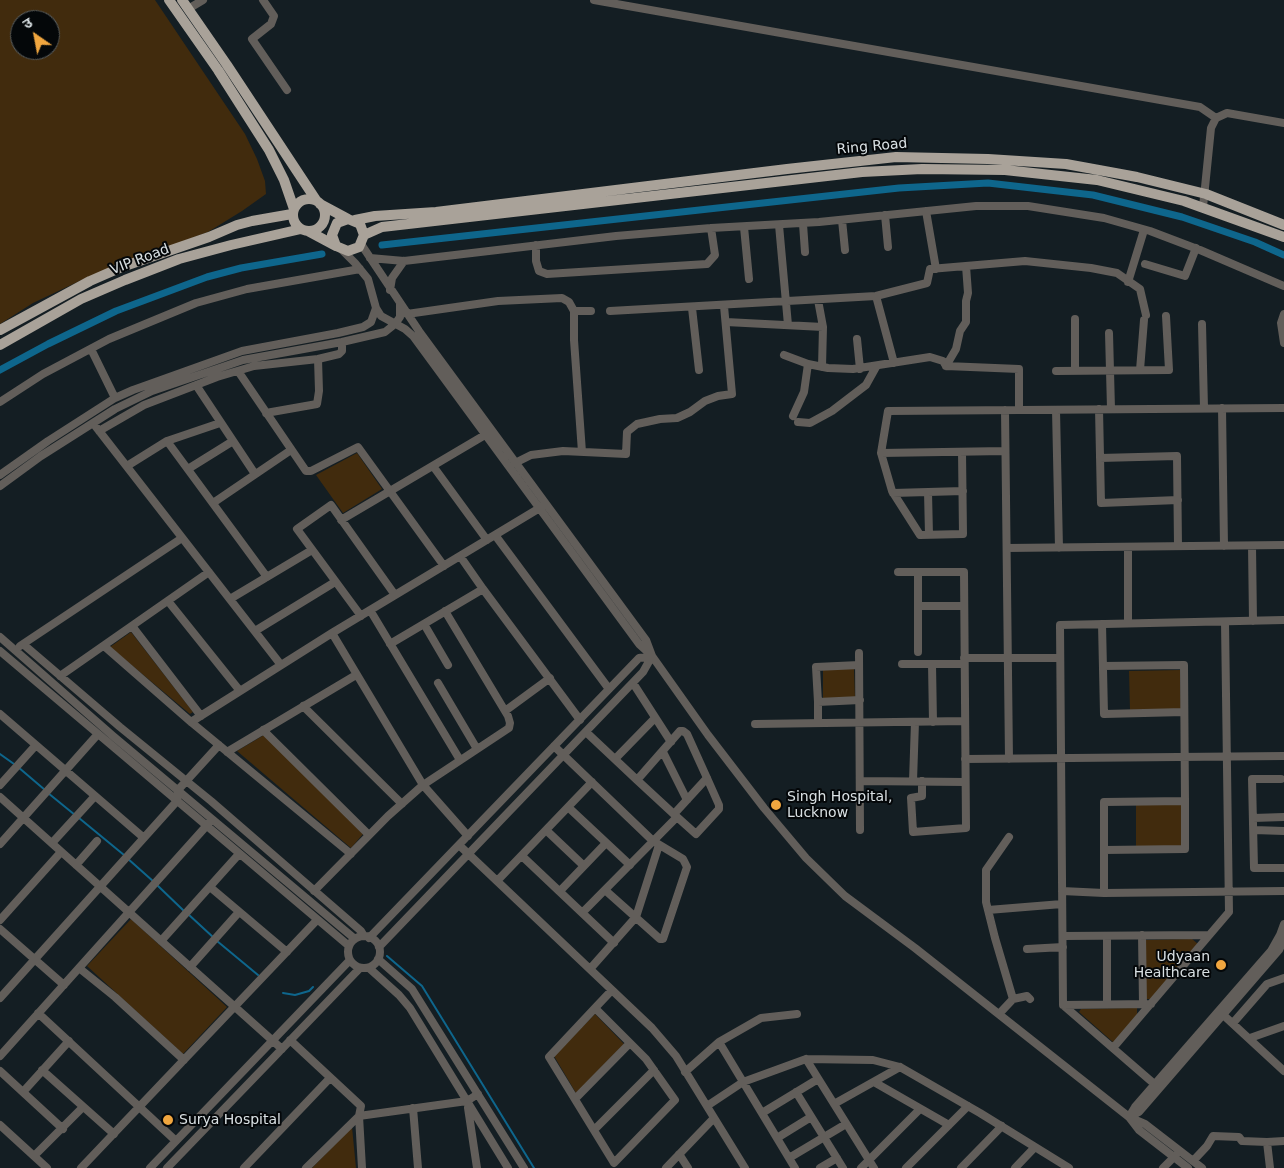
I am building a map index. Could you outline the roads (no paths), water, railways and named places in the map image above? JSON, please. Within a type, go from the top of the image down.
[{"type":"main road","points":[[169,0],[218,70],[270,150],[284,180],[296,226],[338,248],[348,251],[354,250],[363,240],[382,227],[862,172],[922,168],[1005,170],[1097,180],[1184,200],[1284,237]]},
{"type":"main road","points":[[185,4],[324,209],[324,221],[314,230],[305,230]]},
{"type":"main road","name":"Ring Road","points":[[352,220],[374,216],[436,212],[896,158],[988,159],[1066,164],[1137,177],[1206,194],[1284,225]]},
{"type":"main road","points":[[293,212],[297,203],[303,200],[309,199],[318,202],[352,220],[363,230],[363,240]]},
{"type":"main road","name":"VIP Road","points":[[0,330],[90,281],[122,267],[209,237],[237,225],[293,212]]},
{"type":"main road","points":[[338,248],[333,241],[333,229],[342,220],[352,220]]},
{"type":"main road","name":"VIP Road","points":[[0,345],[81,299],[179,259],[231,245],[305,230]]},
{"type":"street","points":[[185,4],[203,0]]},
{"type":"street","points":[[263,0],[274,16],[271,24],[252,39],[288,90]]},
{"type":"street","points":[[594,0],[1200,107],[1216,118]]},
{"type":"street","points":[[1203,207],[1206,194],[1211,128],[1216,118],[1227,113],[1284,123]]},
{"type":"street","points":[[370,258],[404,261],[616,236],[711,228],[803,224],[976,206],[1028,206],[1104,218],[1144,230],[1196,248],[1284,286]]},
{"type":"street","points":[[926,211],[936,269]]},
{"type":"street","points":[[885,216],[888,247]]},
{"type":"street","points":[[842,220],[846,250]]},
{"type":"street","points":[[803,224],[805,252]]},
{"type":"street","points":[[779,225],[788,325]]},
{"type":"street","points":[[744,227],[749,279]]},
{"type":"street","points":[[536,245],[536,261],[539,270],[548,274],[707,264],[715,255],[711,228]]},
{"type":"street","points":[[1128,282],[1144,230]]},
{"type":"street","points":[[363,240],[370,258],[390,290],[639,644],[652,656],[708,735],[806,858],[845,896],[915,948],[1129,1117],[1139,1130],[1188,1168]]},
{"type":"street","points":[[338,248],[368,279],[374,295],[376,308],[381,316],[405,329],[413,336],[489,433],[515,462],[542,506]]},
{"type":"street","points":[[1145,264],[1185,276],[1196,248]]},
{"type":"street","points":[[390,290],[392,278],[404,261]]},
{"type":"street","points":[[610,311],[692,308],[876,296],[927,283],[930,269],[1025,262],[1054,263],[1117,273],[1140,289],[1144,301],[1145,318],[1140,370]]},
{"type":"street","points":[[946,366],[956,349],[960,331],[966,322],[968,293],[966,266]]},
{"type":"street","points":[[0,402],[43,374],[109,339],[196,303],[247,289],[360,269]]},
{"type":"street","points":[[876,296],[894,362]]},
{"type":"street","points":[[407,314],[498,301],[562,298],[569,302],[574,311],[574,340],[582,452]]},
{"type":"street","points":[[818,300],[823,327],[822,367]]},
{"type":"street","points":[[0,486],[41,456],[93,423],[116,409],[152,392],[243,360],[385,332],[400,316],[401,308],[399,303]]},
{"type":"street","points":[[515,462],[531,455],[563,451],[626,454],[627,432],[637,424],[660,418],[677,418],[690,412],[705,401],[718,396],[732,394],[724,306]]},
{"type":"street","points":[[0,475],[48,440],[115,398],[133,390],[242,351],[363,327],[371,322],[376,308]]},
{"type":"street","points":[[692,308],[698,370]]},
{"type":"street","points":[[574,311],[590,311]]},
{"type":"street","points":[[1284,314],[1281,323],[1284,344]]},
{"type":"street","points":[[1056,371],[1169,370],[1166,316]]},
{"type":"street","points":[[1075,319],[1075,371]]},
{"type":"street","points":[[726,322],[823,327]]},
{"type":"street","points":[[1202,324],[1204,408]]},
{"type":"street","points":[[1109,333],[1111,409]]},
{"type":"street","points":[[857,339],[860,369]]},
{"type":"street","points":[[99,431],[144,405],[238,371],[254,366],[318,359],[339,354],[343,349],[342,342]]},
{"type":"street","points":[[91,349],[115,398]]},
{"type":"street","points":[[784,355],[822,367],[860,369],[930,357],[943,360],[946,366]]},
{"type":"street","points":[[266,413],[317,404],[319,401],[318,359]]},
{"type":"street","points":[[808,364],[804,392],[795,419],[810,423],[832,411],[866,385],[876,367]]},
{"type":"street","points":[[946,366],[1020,369],[1019,410]]},
{"type":"street","points":[[238,371],[306,471],[311,471],[358,447],[444,566]]},
{"type":"street","points":[[196,385],[255,474]]},
{"type":"street","points":[[1222,408],[1224,546]]},
{"type":"street","points":[[962,452],[963,534],[920,535],[893,493],[881,453],[888,412],[1284,408]]},
{"type":"street","points":[[1099,409],[1101,502],[1178,500]]},
{"type":"street","points":[[1005,410],[1009,758]]},
{"type":"street","points":[[1056,410],[1059,548]]},
{"type":"street","points":[[93,423],[281,665]]},
{"type":"street","points":[[126,466],[166,441],[220,423]]},
{"type":"street","points":[[341,520],[489,433]]},
{"type":"street","points":[[166,441],[267,577]]},
{"type":"street","points":[[188,469],[233,442]]},
{"type":"street","points":[[212,503],[291,450]]},
{"type":"street","points":[[881,453],[1005,451]]},
{"type":"street","points":[[1100,458],[1177,456],[1178,546]]},
{"type":"street","points":[[433,466],[486,540]]},
{"type":"street","points":[[893,493],[963,491]]},
{"type":"street","points":[[928,492],[929,535]]},
{"type":"street","points":[[361,616],[297,529],[330,505],[395,595]]},
{"type":"street","points":[[191,722],[370,610],[542,506]]},
{"type":"street","points":[[495,535],[609,689]]},
{"type":"street","points":[[8,657],[14,649],[182,538]]},
{"type":"street","points":[[1252,546],[1253,621]]},
{"type":"street","points":[[1007,548],[1284,546]]},
{"type":"street","points":[[1128,547],[1128,623]]},
{"type":"street","points":[[230,599],[312,550]]},
{"type":"street","points":[[460,556],[580,720]]},
{"type":"street","points":[[60,676],[209,572]]},
{"type":"street","points":[[898,572],[964,572],[966,828],[912,832],[911,798],[922,796],[922,781]]},
{"type":"street","points":[[918,572],[918,652]]},
{"type":"street","points":[[255,631],[335,582]]},
{"type":"street","points":[[390,644],[483,589]]},
{"type":"street","points":[[168,601],[240,691]]},
{"type":"street","points":[[918,606],[964,606]]},
{"type":"street","points":[[370,610],[460,760]]},
{"type":"street","points":[[314,891],[369,835],[423,785],[509,728],[510,722],[505,711],[445,611]]},
{"type":"street","points":[[1157,1086],[1063,1005],[1060,625],[1284,620]]},
{"type":"street","points":[[1113,1048],[1147,1004],[1229,912],[1225,622]]},
{"type":"street","points":[[424,624],[448,665]]},
{"type":"street","points":[[1102,624],[1104,714],[1184,712]]},
{"type":"street","points":[[132,626],[201,716]]},
{"type":"street","points":[[332,634],[423,785],[468,836]]},
{"type":"street","points":[[0,637],[355,939]]},
{"type":"street","points":[[23,644],[367,937],[376,941],[380,953],[378,959],[369,968],[360,968],[356,967],[350,960],[348,952],[349,946],[355,939],[367,937],[468,836],[639,658],[652,656]]},
{"type":"street","points":[[104,646],[219,746],[351,854]]},
{"type":"street","points":[[0,651],[349,946]]},
{"type":"street","points":[[859,653],[860,830]]},
{"type":"street","points":[[379,947],[633,683],[643,672],[652,656]]},
{"type":"street","points":[[902,664],[932,664],[1008,658],[1060,658]]},
{"type":"street","points":[[932,664],[933,722]]},
{"type":"street","points":[[818,723],[816,667],[859,665]]},
{"type":"street","points":[[1103,666],[1184,665],[1185,756],[1185,849],[1104,850]]},
{"type":"street","points":[[227,752],[356,674]]},
{"type":"street","points":[[505,711],[550,678]]},
{"type":"street","points":[[438,683],[477,749]]},
{"type":"street","points":[[633,683],[671,742]]},
{"type":"street","points":[[818,702],[860,700]]},
{"type":"street","points":[[303,706],[402,804]]},
{"type":"street","points":[[0,714],[144,838]]},
{"type":"street","points":[[615,758],[655,718]]},
{"type":"street","points":[[755,724],[965,721]]},
{"type":"street","points":[[913,781],[915,722]]},
{"type":"street","points":[[263,730],[369,835]]},
{"type":"street","points":[[586,732],[615,758],[637,780],[696,834],[718,812],[719,805],[687,734],[683,731],[680,731],[637,780]]},
{"type":"street","points":[[0,844],[98,734]]},
{"type":"street","points":[[0,785],[36,745]]},
{"type":"street","points":[[0,998],[177,801],[178,790],[219,746]]},
{"type":"street","points":[[554,746],[656,843],[683,860],[687,866],[663,939],[660,939],[605,890]]},
{"type":"street","points":[[663,752],[687,800]]},
{"type":"street","points":[[965,759],[1284,756]]},
{"type":"street","points":[[582,913],[630,865],[656,843],[675,815],[707,778]]},
{"type":"street","points":[[1281,779],[1252,780],[1254,868],[1283,868]]},
{"type":"street","points":[[860,780],[965,782]]},
{"type":"street","points":[[497,881],[592,782]]},
{"type":"street","points":[[52,843],[95,796]]},
{"type":"street","points":[[0,798],[282,1049]]},
{"type":"street","points":[[1104,893],[1104,802],[1185,801]]},
{"type":"street","points":[[568,807],[630,865]]},
{"type":"street","points":[[1253,818],[1284,817]]},
{"type":"street","points":[[0,1056],[212,819]]},
{"type":"street","points":[[546,830],[584,866]]},
{"type":"street","points":[[1254,830],[1284,831]]},
{"type":"street","points":[[1009,837],[986,870],[986,902],[1013,999]]},
{"type":"street","points":[[76,865],[97,841]]},
{"type":"street","points":[[560,891],[606,843]]},
{"type":"street","points":[[590,969],[636,917],[656,843]]},
{"type":"street","points":[[459,845],[652,1028],[676,1056],[745,1168]]},
{"type":"street","points":[[0,920],[61,852]]},
{"type":"street","points":[[161,941],[239,854]]},
{"type":"street","points":[[522,856],[614,942]]},
{"type":"street","points":[[210,887],[287,952]]},
{"type":"street","points":[[1062,891],[1104,893],[1284,891]]},
{"type":"street","points":[[988,910],[1062,904]]},
{"type":"street","points":[[190,966],[239,912]]},
{"type":"street","points":[[82,1168],[317,920]]},
{"type":"street","points":[[1129,1117],[1221,1012],[1271,951],[1284,924]]},
{"type":"street","points":[[0,929],[64,985]]},
{"type":"street","points":[[1142,935],[1147,1004]]},
{"type":"street","points":[[1063,936],[1210,935]]},
{"type":"street","points":[[1107,936],[1107,1004]]},
{"type":"street","points":[[1221,1012],[1278,950],[1284,939]]},
{"type":"street","points":[[1027,949],[1063,947]]},
{"type":"street","points":[[378,959],[412,989],[524,1168]]},
{"type":"street","points":[[153,1167],[350,960]]},
{"type":"street","points":[[79,968],[115,997],[184,1060]]},
{"type":"street","points":[[167,1168],[360,968]]},
{"type":"street","points":[[369,968],[399,995],[410,1008],[508,1168]]},
{"type":"street","points":[[1233,1023],[1267,984],[1284,978]]},
{"type":"street","points":[[595,1008],[646,1059],[676,1100],[614,1163],[549,1057],[595,1008],[612,990]]},
{"type":"street","points":[[999,1014],[1013,999],[1027,996],[1030,998]]},
{"type":"street","points":[[1063,1005],[1147,1004]]},
{"type":"street","points":[[1221,1012],[1284,1071]]},
{"type":"street","points":[[38,1013],[176,1141]]},
{"type":"street","points":[[686,1072],[719,1042],[761,1018],[797,1014]]},
{"type":"street","points":[[1250,1038],[1284,1026]]},
{"type":"street","points":[[290,1040],[361,1106],[359,1116],[362,1168]]},
{"type":"street","points":[[22,1092],[69,1041]]},
{"type":"street","points":[[719,1042],[796,1168]]},
{"type":"street","points":[[575,1099],[630,1043]]},
{"type":"street","points":[[706,1106],[743,1082],[806,1059],[872,1060],[900,1067],[1002,1126],[1069,1168]]},
{"type":"street","points":[[806,1059],[874,1168]]},
{"type":"street","points":[[834,1104],[900,1067]]},
{"type":"street","points":[[42,1070],[114,1134]]},
{"type":"street","points":[[594,1130],[654,1070]]},
{"type":"street","points":[[0,1072],[63,1129]]},
{"type":"street","points":[[244,1168],[330,1078]]},
{"type":"street","points":[[762,1113],[818,1079]]},
{"type":"street","points":[[874,1082],[949,1125]]},
{"type":"street","points":[[796,1092],[843,1168]]},
{"type":"street","points":[[306,1168],[359,1116],[467,1101],[478,1094]]},
{"type":"street","points":[[467,1101],[477,1168]]},
{"type":"street","points":[[906,1168],[968,1106]]},
{"type":"street","points":[[34,1156],[83,1107]]},
{"type":"street","points":[[413,1108],[418,1168]]},
{"type":"street","points":[[861,1168],[920,1108]]},
{"type":"street","points":[[777,1138],[811,1117]]},
{"type":"street","points":[[1129,1117],[1145,1124],[1202,1168]]},
{"type":"street","points":[[666,1168],[714,1118]]},
{"type":"street","points":[[789,1158],[846,1124]]},
{"type":"street","points":[[0,1126],[47,1168]]},
{"type":"street","points":[[961,1168],[1002,1126]]},
{"type":"street","points":[[1193,1161],[1213,1136],[1239,1137],[1242,1141],[1284,1141]]},
{"type":"street","points":[[1267,1142],[1270,1168]]},
{"type":"street","points":[[1015,1168],[1035,1147]]},
{"type":"street","points":[[1163,1168],[1180,1151]]},
{"type":"street","points":[[679,1154],[688,1168]]},
{"type":"street","points":[[820,1168],[837,1158]]},
{"type":"waterway","points":[[382,245],[899,188],[988,183],[1093,195],[1182,217],[1255,242],[1284,255]]},
{"type":"waterway","points":[[0,370],[116,311],[207,277],[241,268],[322,254]]},
{"type":"waterway","points":[[0,754],[14,764]]},
{"type":"waterway","points":[[18,767],[45,790]]},
{"type":"waterway","points":[[48,793],[75,815]]},
{"type":"waterway","points":[[79,818],[124,855]]},
{"type":"waterway","points":[[127,858],[154,882]]},
{"type":"waterway","points":[[157,885],[184,911]]},
{"type":"waterway","points":[[188,914],[214,938]]},
{"type":"waterway","points":[[217,941],[258,975]]},
{"type":"waterway","points":[[387,956],[422,986],[534,1168]]},
{"type":"waterway","points":[[283,993],[295,995],[309,991],[313,987]]},
{"type":"place","name":"Singh Hospital, Lucknow","points":[[776,805]]},
{"type":"place","name":"Udyaan Healthcare","points":[[1221,965]]},
{"type":"place","name":"Surya Hospital","points":[[168,1120]]}]
